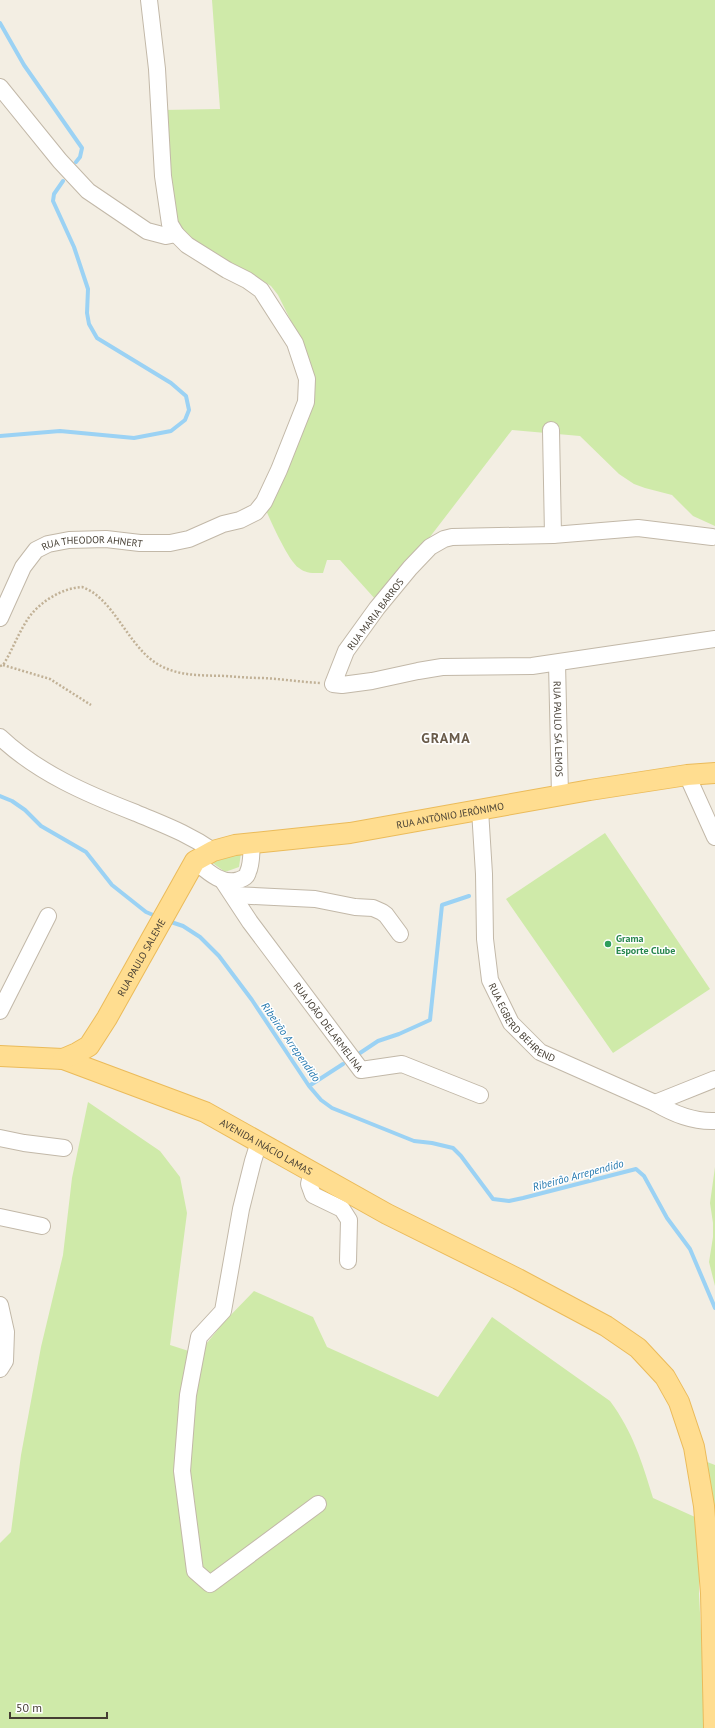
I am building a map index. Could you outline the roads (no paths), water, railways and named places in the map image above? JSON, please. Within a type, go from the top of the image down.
[{"type":"main road","name":"RUA ANTÔNIO JERÔNIMO","points":[[213,851],[235,845],[350,833],[560,795],[687,775],[715,773]]},
{"type":"main road","points":[[195,861],[213,851]]},
{"type":"main road","name":"RUA PAULO SALEME","points":[[63,1059],[89,1046],[195,861]]},
{"type":"main road","name":"AVENIDA INÁCIO LAMAS","points":[[0,1056],[63,1059],[205,1112],[387,1214],[518,1279],[606,1326],[638,1348],[665,1377],[680,1402],[694,1447],[704,1506],[711,1594],[714,1728]]},
{"type":"street","points":[[0,87],[60,161],[88,191],[147,231],[166,236],[176,234],[170,224],[163,176],[157,69],[149,0]]},
{"type":"street","name":"RUA THEODOR AHNERT","points":[[0,618],[23,567],[36,550],[48,544],[79,540],[106,539],[140,543],[170,543],[190,540],[223,524],[240,520],[253,514],[264,502],[279,470],[306,402],[307,379],[295,343],[261,290],[247,280],[227,270],[187,245],[176,234]]},
{"type":"street","points":[[551,430],[553,535]]},
{"type":"street","name":"RUA MARIA BARROS","points":[[557,663],[532,666],[442,667],[372,681],[342,685],[333,684],[338,667],[346,651],[373,614],[410,568],[436,542],[452,537],[553,535],[638,528],[712,537]]},
{"type":"street","points":[[557,663],[715,639]]},
{"type":"street","name":"RUA PAULO SÁ LEMOS","points":[[557,663],[560,795]]},
{"type":"street","points":[[0,737],[28,760],[64,782],[178,830],[213,851]]},
{"type":"street","points":[[687,775],[715,837]]},
{"type":"street","name":"RUA EGBERD BEHREND","points":[[480,810],[484,874],[485,939],[490,980],[511,1023],[540,1052],[655,1103],[671,1112],[702,1121],[715,1121]]},
{"type":"street","points":[[195,861],[223,880],[233,882],[245,877],[250,867],[252,844]]},
{"type":"street","name":"RUA JOÃO DELARMELINA","points":[[223,880],[250,922],[361,1070],[402,1064],[480,1095]]},
{"type":"street","points":[[232,895],[316,899],[355,907],[373,908],[382,912],[400,934]]},
{"type":"street","points":[[0,1011],[48,916]]},
{"type":"street","points":[[655,1103],[715,1078]]},
{"type":"street","points":[[0,1138],[24,1143],[64,1148]]},
{"type":"street","points":[[259,1142],[241,1209],[223,1311],[199,1337],[188,1395],[182,1471],[195,1571],[210,1584],[318,1504]]},
{"type":"street","points":[[312,1172],[309,1184],[313,1195],[342,1209],[349,1220],[348,1261]]},
{"type":"street","points":[[0,1218],[42,1226]]},
{"type":"street","points":[[0,1305],[6,1332],[5,1361],[0,1369]]},
{"type":"waterway","points":[[0,23],[24,65],[82,148],[80,157],[76,162]]},
{"type":"waterway","points":[[0,436],[60,431],[134,438],[171,431],[185,420],[189,410],[186,396],[171,383],[97,338],[89,324],[87,313],[88,289],[74,247],[53,201],[54,194],[63,181]]},
{"type":"waterway","name":"Ribeirão Arrependido","points":[[0,796],[12,801],[25,810],[41,826],[86,852],[112,885],[146,912],[158,917]]},
{"type":"waterway","points":[[357,1055],[378,1041],[399,1034],[430,1020],[442,905],[469,896]]},
{"type":"waterway","name":"Ribeirão Arrependido","points":[[168,921],[183,926],[200,937],[219,956],[252,1000],[309,1086],[321,1100],[332,1108],[414,1141],[432,1143],[453,1148],[461,1156],[493,1199],[509,1201],[636,1169],[644,1176],[667,1218],[690,1249],[715,1308]]},
{"type":"waterway","points":[[309,1086],[343,1064]]},
{"type":"place","name":"Grama Esporte Clube","points":[[608,944]]},
{"type":"district","name":"GRAMA","points":[[446,738]]}]
